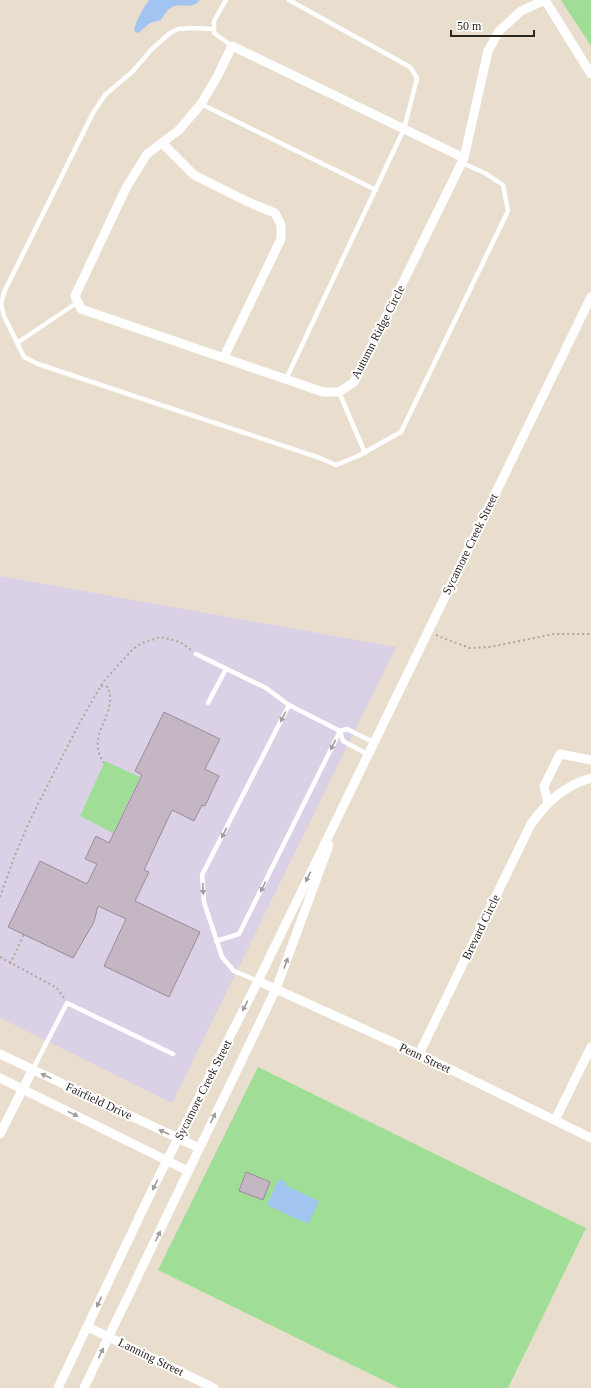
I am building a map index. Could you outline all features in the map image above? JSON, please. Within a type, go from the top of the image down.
[{"type":"street","points":[[545,0],[591,74]]},
{"type":"street","name":"Autumn Ridge Circle","points":[[339,392],[354,382],[463,160],[488,51],[499,31],[521,11],[545,0]]},
{"type":"street","points":[[339,392],[323,392],[81,309],[75,296],[126,188],[147,154],[179,130],[201,104],[217,77],[232,46],[404,129],[463,160]]},
{"type":"street","points":[[162,143],[194,175],[246,201],[275,213],[281,225],[281,239],[224,357]]},
{"type":"street","name":"Sycamore Creek Street","points":[[58,1388],[154,1186],[258,981],[367,754],[590,300]]},
{"type":"street","points":[[548,803],[544,786],[560,754],[591,760]]},
{"type":"street","name":"Brevard Circle","points":[[418,1054],[531,824],[548,803],[568,787],[591,778]]},
{"type":"street","name":"Sycamore Creek Street","points":[[84,1388],[276,989],[349,791]]},
{"type":"street","name":"Penn Street","points":[[258,981],[418,1054],[591,1138]]},
{"type":"street","points":[[555,1120],[591,1047]]},
{"type":"street","name":"Fairfield Drive","points":[[0,1054],[199,1148]]},
{"type":"street","points":[[0,1134],[33,1070]]},
{"type":"street","name":"Fairfield Drive","points":[[0,1078],[188,1171]]},
{"type":"street","name":"Lanning Street","points":[[88,1327],[214,1388]]},
{"type":"lane","points":[[226,0],[214,21],[214,32],[232,46]]},
{"type":"lane","points":[[286,379],[404,129],[417,78],[410,67],[289,0]]},
{"type":"lane","points":[[214,29],[178,29],[170,33],[152,49],[132,71],[105,95],[93,113],[5,290],[1,303],[4,316],[24,357],[38,364],[336,465],[365,453],[401,432],[508,211],[503,185],[463,160]]},
{"type":"lane","points":[[201,104],[376,190]]},
{"type":"lane","points":[[17,343],[78,302]]},
{"type":"lane","points":[[339,392],[365,453]]},
{"type":"lane","points":[[196,654],[266,688],[289,705],[340,731],[344,741],[367,754]]},
{"type":"lane","points":[[208,703],[226,669]]},
{"type":"lane","points":[[258,981],[234,970],[222,957],[204,902],[202,875],[289,705]]},
{"type":"lane","points":[[216,941],[239,934],[340,731],[347,729],[373,742]]},
{"type":"lane","points":[[33,1070],[67,1003],[173,1054]]},
{"type":"path","points":[[428,631],[470,648],[490,647],[554,634],[591,634]]},
{"type":"path","points":[[0,896],[15,855],[31,818],[80,722],[101,685],[133,649],[142,643],[161,637],[180,642],[196,654]]},
{"type":"path","points":[[101,685],[108,687],[110,694],[109,710],[101,727],[98,742],[98,750],[104,764]]},
{"type":"path","points":[[10,964],[24,934]]},
{"type":"path","points":[[0,957],[10,964],[57,988],[67,1003]]},
{"type":"shaded area","points":[[0,576],[396,647],[172,1103],[0,1018]]},
{"type":"green space","points":[[561,0],[591,0],[591,46]]},
{"type":"green space","points":[[105,761],[140,777],[113,833],[80,816]]},
{"type":"green space","points":[[258,1067],[586,1228],[508,1388],[399,1388],[158,1270]]},
{"type":"water","points":[[149,0],[200,0],[192,5],[177,5],[169,9],[161,20],[150,23],[138,33],[134,31],[136,23]]},
{"type":"water","points":[[279,1179],[287,1183],[285,1185],[319,1201],[308,1224],[267,1205]]},
{"type":"building","points":[[164,712],[220,739],[205,769],[219,776],[205,806],[202,805],[194,821],[172,810],[144,870],[149,872],[135,901],[200,932],[169,997],[104,966],[126,919],[98,906],[94,922],[73,958],[8,927],[40,861],[87,884],[97,864],[85,859],[96,836],[109,843],[142,775],[135,771]]},
{"type":"building","points":[[246,1172],[270,1182],[263,1200],[239,1191]]}]
